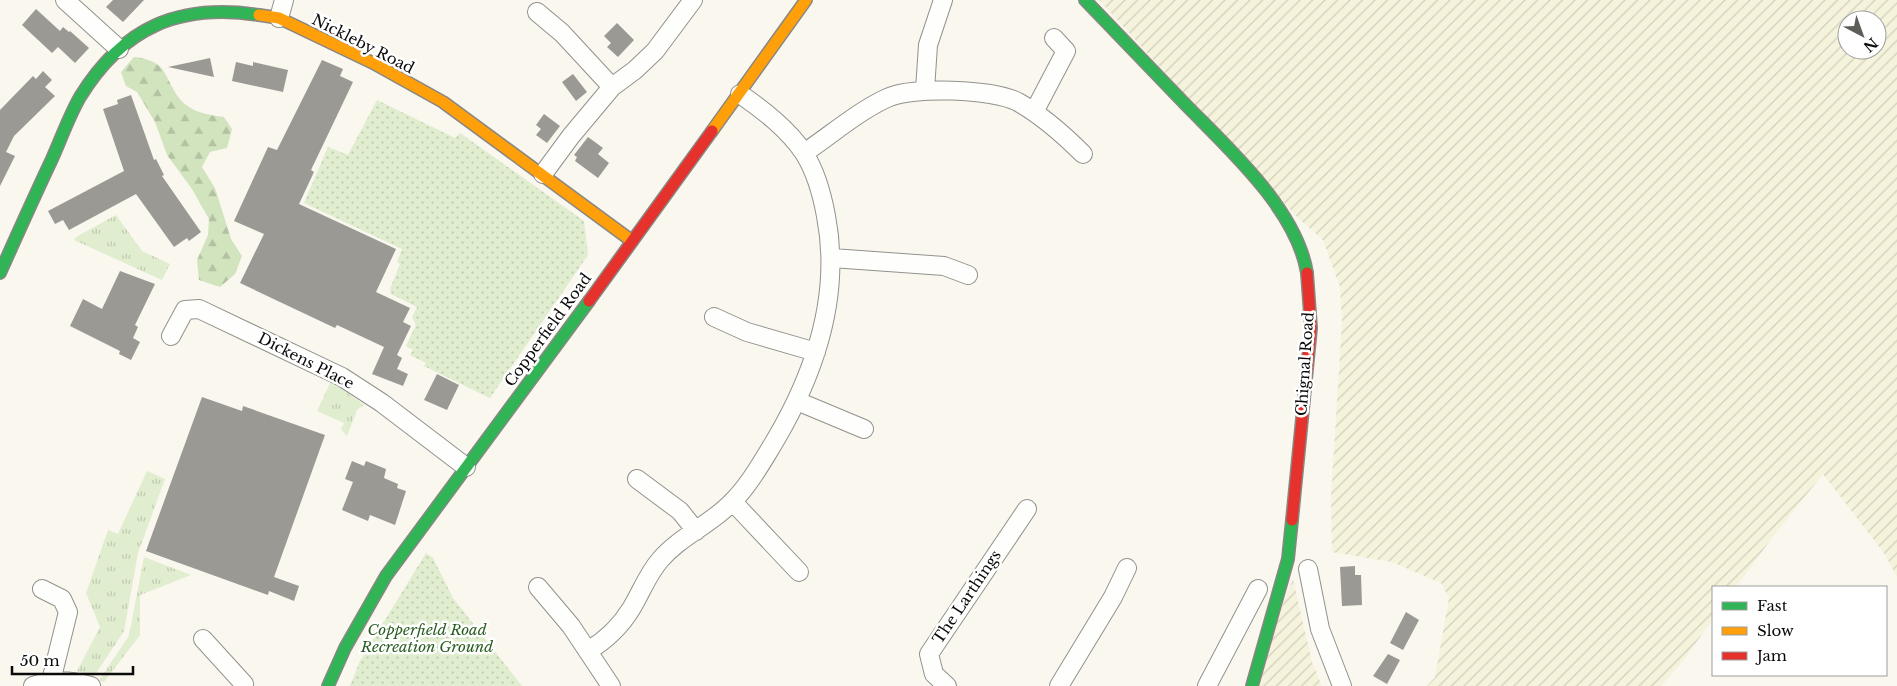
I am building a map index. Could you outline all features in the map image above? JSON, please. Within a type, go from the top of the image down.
[{"type":"street","points":[[65,0],[119,49]]},
{"type":"street","points":[[279,18],[284,0]]},
{"type":"street","points":[[543,174],[612,87],[635,70],[655,51],[693,0]]},
{"type":"street","name":"Copperfield Road","points":[[328,686],[341,656],[376,594],[410,541],[740,94],[806,0]]},
{"type":"street","points":[[925,90],[928,45],[943,0]]},
{"type":"street","name":"Chignal Road","points":[[1085,0],[1257,179],[1286,220],[1304,262],[1309,289],[1311,328],[1288,560],[1252,686]]},
{"type":"street","name":"Nickleby Road","points":[[0,273],[80,99],[98,70],[119,49],[160,22],[194,13],[232,11],[279,18],[373,63],[443,102],[632,241]]},
{"type":"street","points":[[536,12],[562,33],[612,87]]},
{"type":"street","points":[[1034,112],[1066,52],[1054,38]]},
{"type":"street","points":[[804,153],[888,98],[925,90],[976,93],[1016,101],[1049,121],[1084,154]]},
{"type":"street","points":[[588,651],[606,639],[622,622],[660,559],[733,502],[758,468],[797,401],[816,352],[828,302],[832,258],[823,199],[814,170],[804,153],[773,120],[740,94]]},
{"type":"street","points":[[832,258],[944,266],[968,275]]},
{"type":"street","name":"Dickens Place","points":[[171,336],[186,310],[199,309],[342,377],[382,403],[466,467]]},
{"type":"street","points":[[714,317],[756,335],[816,352]]},
{"type":"street","points":[[797,401],[864,429]]},
{"type":"street","points":[[637,479],[680,511],[696,531]]},
{"type":"street","points":[[733,502],[799,572]]},
{"type":"street","name":"The Larthings","points":[[947,686],[934,674],[929,654],[1027,509]]},
{"type":"street","points":[[1059,686],[1113,597],[1127,568]]},
{"type":"street","points":[[1308,568],[1320,629],[1342,686]]},
{"type":"street","points":[[538,587],[571,626],[611,686]]},
{"type":"street","points":[[1207,686],[1258,588]]},
{"type":"street","points":[[42,589],[62,599],[68,612],[51,681]]},
{"type":"street","points":[[203,639],[244,684],[243,686]]},
{"type":"street","points":[[33,686],[51,681],[81,683],[91,686]]},
{"type":"shaded area","points":[[1099,0],[1897,0],[1897,577],[1884,553],[1823,474],[1737,586],[1712,586],[1712,620],[1683,661],[1661,686],[1427,686],[1435,677],[1449,598],[1441,583],[1392,562],[1332,552],[1331,496],[1342,323],[1340,287],[1323,240],[1295,215]]},
{"type":"shaded area","points":[[1293,579],[1312,662],[1322,686],[1251,686]]},
{"type":"green space","points":[[134,57],[159,65],[183,103],[194,110],[224,117],[232,129],[227,148],[210,152],[202,167],[215,188],[231,239],[242,256],[235,274],[220,287],[199,280],[197,260],[208,235],[209,219],[192,189],[167,155],[155,122],[137,92],[126,86],[121,72]]},
{"type":"green space","points":[[377,100],[455,138],[460,133],[584,221],[588,255],[490,398],[424,366],[426,363],[410,355],[413,350],[406,346],[416,325],[412,317],[417,307],[391,294],[390,289],[400,264],[397,262],[402,249],[304,203],[328,147],[348,155]]},
{"type":"green space","points":[[116,215],[142,251],[170,264],[162,280],[74,240],[76,237]]},
{"type":"green space","points":[[331,381],[364,405],[357,410],[347,436],[341,429],[344,423],[317,411]]},
{"type":"green space","points":[[147,471],[165,479],[138,553],[124,631],[93,678],[77,671],[100,627],[86,593],[108,530],[118,534]]},
{"type":"green space","name":"Copperfield Road Recreation Ground","points":[[426,553],[433,558],[453,598],[522,686],[350,686],[360,661]]},
{"type":"green space","points":[[144,557],[191,575],[140,595],[140,635],[104,682],[99,680],[129,636]]},
{"type":"building","points":[[113,0],[144,0],[123,22],[106,7]]},
{"type":"building","points":[[36,9],[60,31],[63,27],[70,31],[89,48],[75,63],[58,47],[52,53],[22,25]]},
{"type":"building","points":[[617,23],[634,40],[618,57],[607,47],[611,43],[604,36]]},
{"type":"building","points":[[210,58],[214,77],[168,67],[201,60]]},
{"type":"building","points":[[322,60],[343,69],[340,76],[353,82],[311,170],[314,172],[299,204],[396,249],[376,292],[410,308],[403,322],[411,326],[397,355],[402,358],[397,369],[408,374],[403,386],[372,374],[384,347],[337,325],[335,328],[240,283],[264,234],[234,221],[268,147],[277,150]]},
{"type":"building","points":[[236,62],[253,66],[253,62],[288,70],[283,92],[232,81]]},
{"type":"building","points":[[43,71],[52,80],[45,87],[55,96],[14,136],[6,152],[15,156],[0,186],[0,110],[33,76],[36,79]]},
{"type":"building","points":[[573,74],[587,92],[576,101],[562,82]]},
{"type":"building","points":[[131,95],[154,160],[156,159],[164,175],[162,176],[201,232],[189,241],[187,238],[174,247],[136,194],[69,230],[63,220],[55,224],[48,211],[124,171],[103,109],[118,104],[117,100]]},
{"type":"building","points":[[544,114],[560,126],[547,143],[536,135],[541,129],[536,125]]},
{"type":"building","points":[[588,137],[603,148],[598,154],[609,163],[598,178],[575,161],[577,157],[574,155]]},
{"type":"building","points":[[120,271],[155,284],[135,325],[138,327],[133,338],[140,342],[131,360],[119,354],[120,351],[70,326],[83,299],[102,309]]},
{"type":"building","points":[[437,374],[459,385],[447,410],[424,400]]},
{"type":"building","points":[[202,397],[242,411],[243,406],[325,435],[274,577],[299,586],[294,601],[269,591],[268,595],[146,551]]},
{"type":"building","points":[[352,461],[364,466],[366,461],[386,469],[384,478],[398,484],[397,488],[406,491],[395,525],[370,515],[368,521],[342,510],[353,482],[345,479]]},
{"type":"building","points":[[1355,566],[1355,575],[1361,575],[1362,605],[1342,606],[1340,567]]},
{"type":"building","points":[[1406,612],[1419,620],[1403,650],[1390,643]]},
{"type":"building","points":[[1388,654],[1400,660],[1387,684],[1373,676]]},
{"type":"traffic: fast","points":[[1085,0],[1222,141],[1259,182],[1290,226],[1301,249],[1307,273]]},
{"type":"traffic: fast","points":[[0,273],[76,104],[97,73],[115,53],[134,37],[156,25],[179,17],[203,13],[230,12],[259,15]]},
{"type":"traffic: fast","points":[[328,686],[345,648],[386,576],[589,301]]},
{"type":"traffic: fast","points":[[1252,686],[1288,559],[1292,520]]},
{"type":"traffic: slow","points":[[712,131],[806,0]]},
{"type":"traffic: slow","points":[[259,15],[279,18],[373,63],[443,102],[632,241]]},
{"type":"traffic: jam","points":[[589,301],[712,131]]},
{"type":"traffic: jam","points":[[1292,520],[1311,328],[1307,273]]}]
